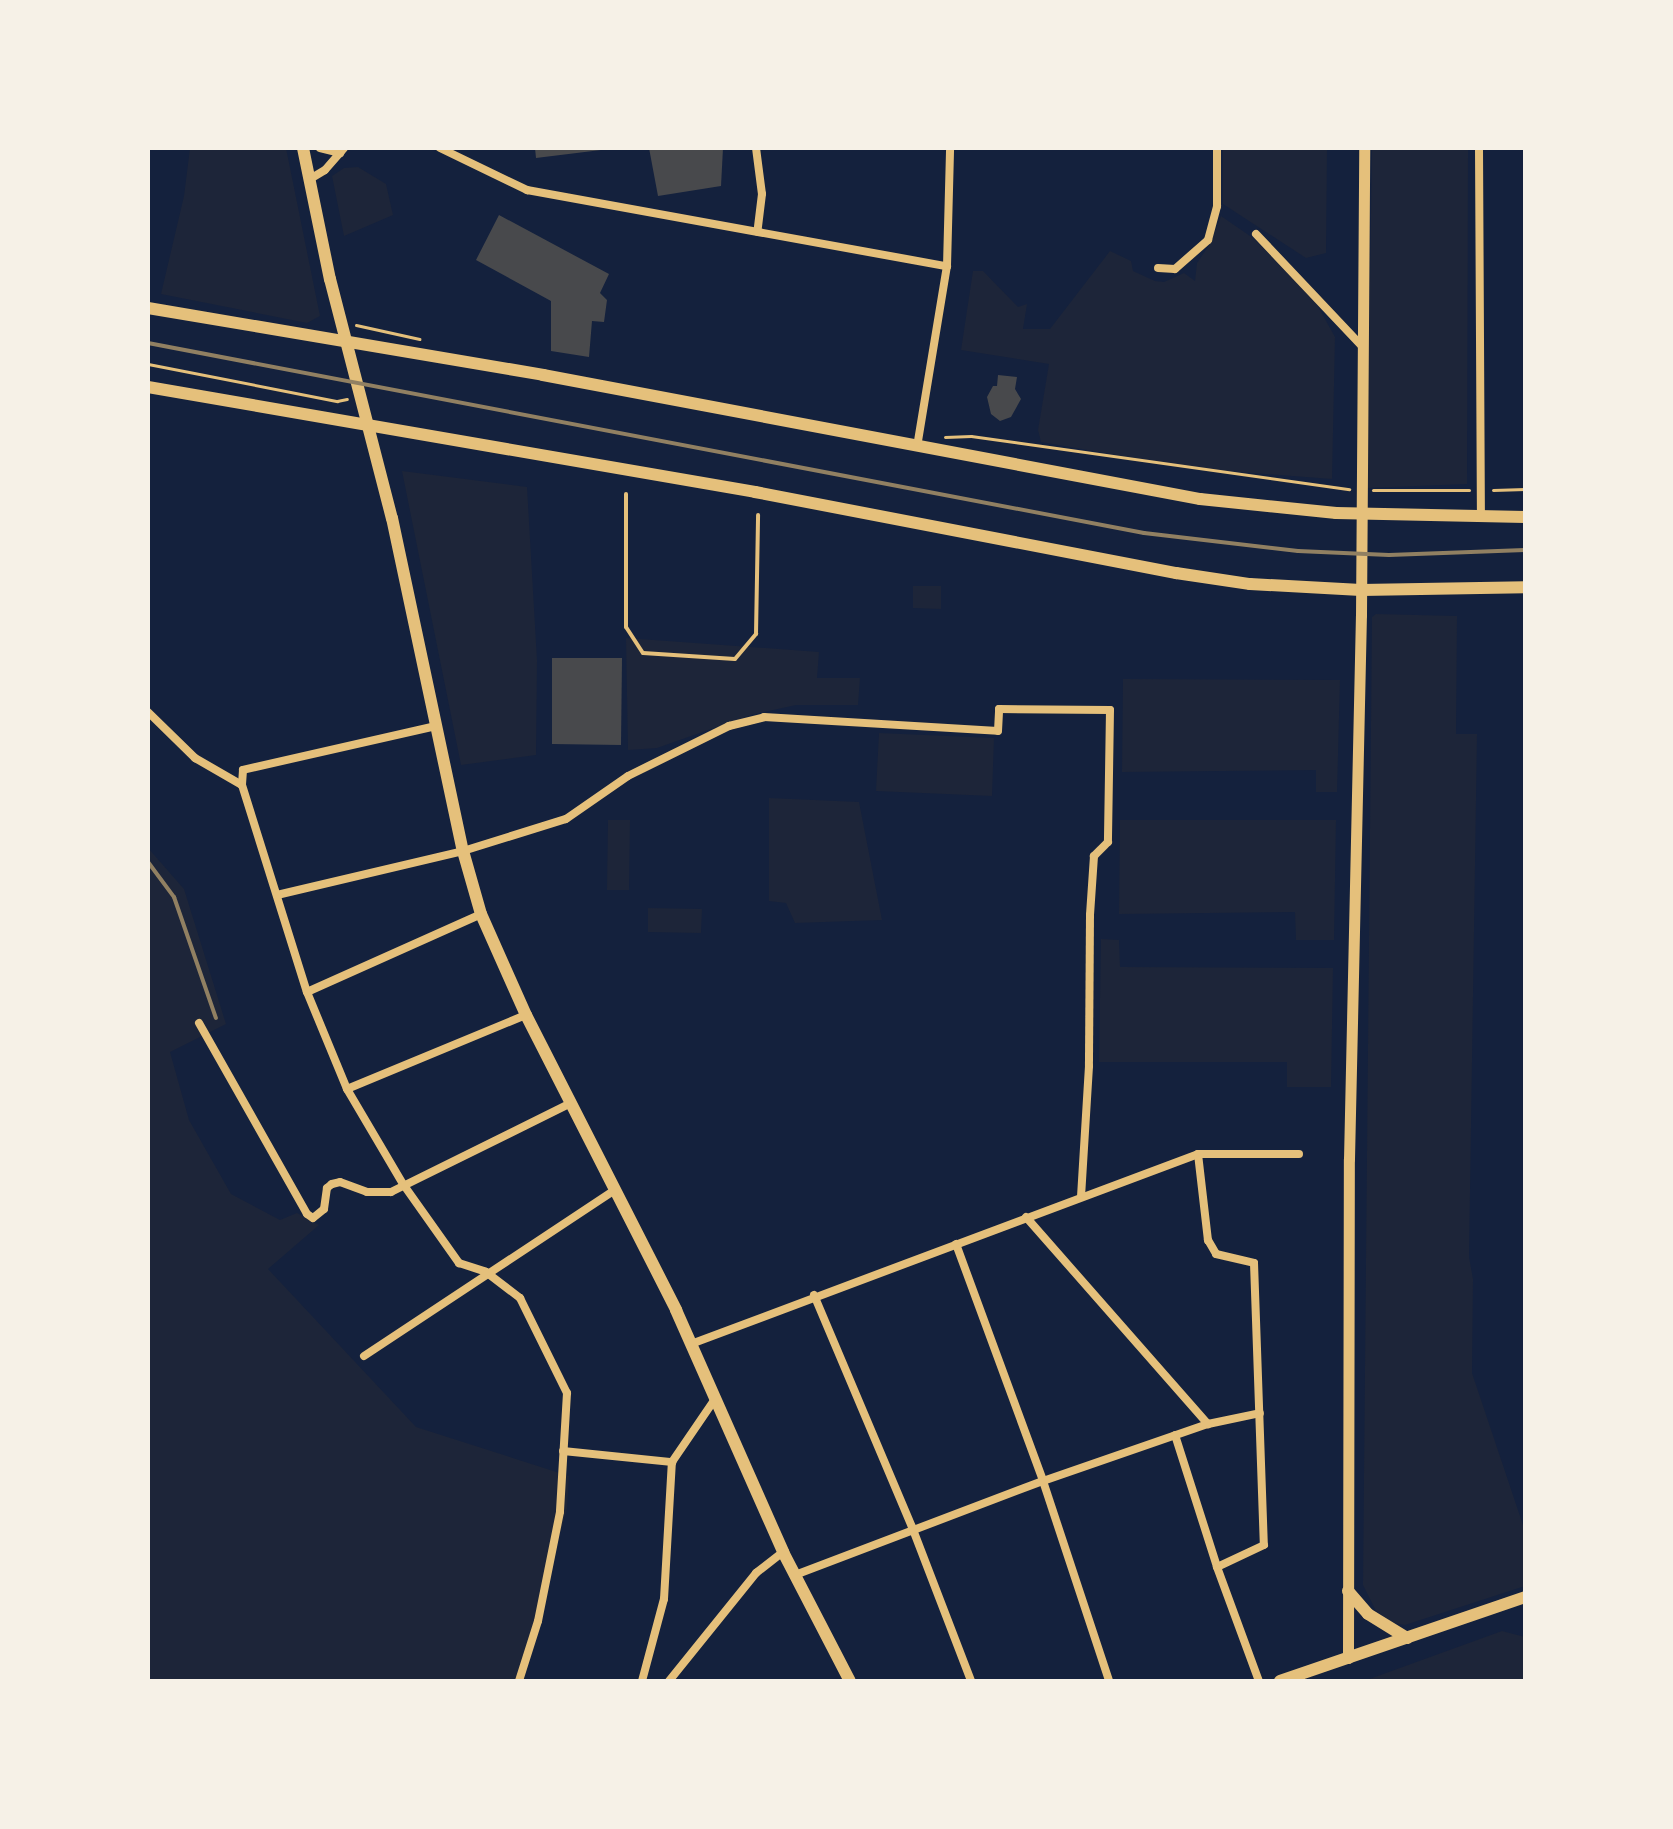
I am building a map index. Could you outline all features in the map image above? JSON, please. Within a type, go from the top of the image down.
[{"type":"main road","points":[[303,148],[340,324],[370,428],[463,851],[481,914],[526,1015],[691,1344],[783,1552],[848,1680]]},
{"type":"main road","points":[[148,308],[918,440],[1200,499],[1360,514],[1525,517]]},
{"type":"main road","points":[[148,387],[370,428],[755,492],[1176,573],[1250,584],[1361,590],[1525,587]]},
{"type":"main road","points":[[1348,1591],[1368,1614],[1407,1638]]},
{"type":"main road","points":[[1280,1681],[1525,1597]]},
{"type":"street","points":[[320,148],[342,151]]},
{"type":"street","points":[[440,148],[527,190],[947,266]]},
{"type":"street","points":[[756,148],[762,194],[757,232]]},
{"type":"street","points":[[918,440],[947,266],[950,148]]},
{"type":"street","points":[[1158,268],[1175,269],[1208,240],[1217,206],[1217,148]]},
{"type":"street","points":[[1348,1658],[1349,1159],[1361,590],[1364,148]]},
{"type":"street","points":[[1479,148],[1481,516]]},
{"type":"street","points":[[310,179],[342,151]]},
{"type":"street","points":[[1256,234],[1362,346]]},
{"type":"street","points":[[277,895],[463,851],[566,819],[628,776],[729,726],[764,717],[998,731],[999,709],[1110,710],[1108,842],[1094,856],[1090,915],[1089,1066],[1081,1196]]},
{"type":"street","points":[[148,712],[195,758],[242,785]]},
{"type":"street","points":[[436,726],[243,770],[242,785],[307,992],[347,1089],[403,1184],[459,1263],[486,1272],[520,1298],[567,1393],[560,1512],[538,1621],[519,1681]]},
{"type":"street","points":[[307,992],[481,914]]},
{"type":"street","points":[[347,1089],[526,1015]]},
{"type":"street","points":[[199,1023],[307,1214],[313,1218],[324,1209],[327,1188],[332,1184],[340,1182],[367,1192],[391,1192],[571,1103]]},
{"type":"street","points":[[1198,1154],[1208,1240],[1216,1254],[1254,1263],[1264,1545],[1217,1567]]},
{"type":"street","points":[[691,1344],[814,1295],[1198,1154],[1299,1154]]},
{"type":"street","points":[[364,1356],[419,1322],[486,1272],[615,1190]]},
{"type":"street","points":[[1026,1217],[1208,1424]]},
{"type":"street","points":[[956,1244],[1043,1481],[1109,1681]]},
{"type":"street","points":[[814,1295],[912,1527],[971,1681]]},
{"type":"street","points":[[642,1681],[664,1599],[672,1462],[715,1399]]},
{"type":"street","points":[[795,1575],[912,1527],[1175,1435],[1260,1413]]},
{"type":"street","points":[[1175,1435],[1217,1567],[1259,1681]]},
{"type":"street","points":[[563,1451],[672,1462]]},
{"type":"street","points":[[669,1681],[756,1573],[783,1552]]},
{"type":"lane","points":[[626,494],[626,627],[643,653],[735,659],[756,634],[758,515]]},
{"type":"path","points":[[340,324],[368,326],[422,340]]},
{"type":"path","points":[[148,364],[337,401],[345,402],[349,395]]},
{"type":"path","points":[[918,440],[971,436],[1298,485],[1360,490],[1525,489]]},
{"type":"shaded area","points":[[190,148],[286,148],[320,316],[307,323],[161,294],[184,196]]},
{"type":"shaded area","points":[[1223,148],[1327,148],[1326,253],[1306,258],[1223,204]]},
{"type":"shaded area","points":[[1372,148],[1468,148],[1467,484],[1367,488]]},
{"type":"shaded area","points":[[358,167],[386,184],[393,215],[344,236],[332,176],[344,168]]},
{"type":"shaded area","points":[[1221,216],[1253,238],[1315,301],[1335,337],[1332,479],[1198,469],[1041,442],[1038,430],[1049,364],[961,350],[973,271],[983,271],[1018,307],[1027,304],[1023,329],[1050,329],[1110,251],[1131,261],[1133,271],[1155,281],[1164,282],[1184,273],[1195,281],[1197,263],[1210,244]]},
{"type":"shaded area","points":[[402,471],[527,487],[537,660],[536,755],[461,765]]},
{"type":"shaded area","points":[[913,586],[941,586],[941,609],[913,608]]},
{"type":"shaded area","points":[[1376,614],[1457,616],[1456,734],[1477,734],[1469,1257],[1473,1279],[1472,1373],[1525,1531],[1525,1586],[1405,1625],[1393,1623],[1376,1611],[1363,1585],[1372,617]]},
{"type":"shaded area","points":[[626,638],[819,652],[817,678],[860,678],[858,705],[796,705],[751,715],[657,748],[628,750]]},
{"type":"shaded area","points":[[1123,679],[1340,680],[1337,792],[1316,792],[1316,770],[1122,772]]},
{"type":"shaded area","points":[[879,733],[994,738],[992,796],[876,791]]},
{"type":"shaded area","points":[[769,798],[859,802],[882,920],[795,923],[786,903],[769,901]]},
{"type":"shaded area","points":[[608,820],[630,820],[629,890],[607,890]]},
{"type":"shaded area","points":[[1120,820],[1336,820],[1334,940],[1296,940],[1295,912],[1119,914]]},
{"type":"shaded area","points":[[148,848],[184,889],[226,1024],[170,1052],[189,1120],[231,1194],[280,1220],[297,1213],[319,1225],[268,1269],[416,1427],[569,1476],[567,1509],[519,1681],[148,1681]]},
{"type":"shaded area","points":[[648,908],[702,909],[701,933],[648,932]]},
{"type":"shaded area","points":[[1101,939],[1119,940],[1120,967],[1333,968],[1331,1087],[1287,1087],[1287,1062],[1099,1062]]},
{"type":"shaded area","points":[[1502,1631],[1525,1637],[1525,1681],[1364,1681]]},
{"type":"building","points":[[535,148],[600,148],[601,150],[536,158]]},
{"type":"building","points":[[649,148],[723,148],[721,186],[658,196]]},
{"type":"building","points":[[499,215],[609,274],[600,293],[607,300],[604,322],[592,321],[589,357],[551,351],[551,301],[476,260]]},
{"type":"building","points":[[998,375],[1017,377],[1015,389],[1021,399],[1011,417],[1000,421],[991,414],[987,397],[993,386],[997,386]]},
{"type":"building","points":[[552,658],[622,658],[621,745],[552,744]]},
{"type":"railway","points":[[148,343],[1144,533],[1298,551],[1389,555],[1525,550]]},
{"type":"railway","points":[[148,862],[174,897],[216,1018]]}]
